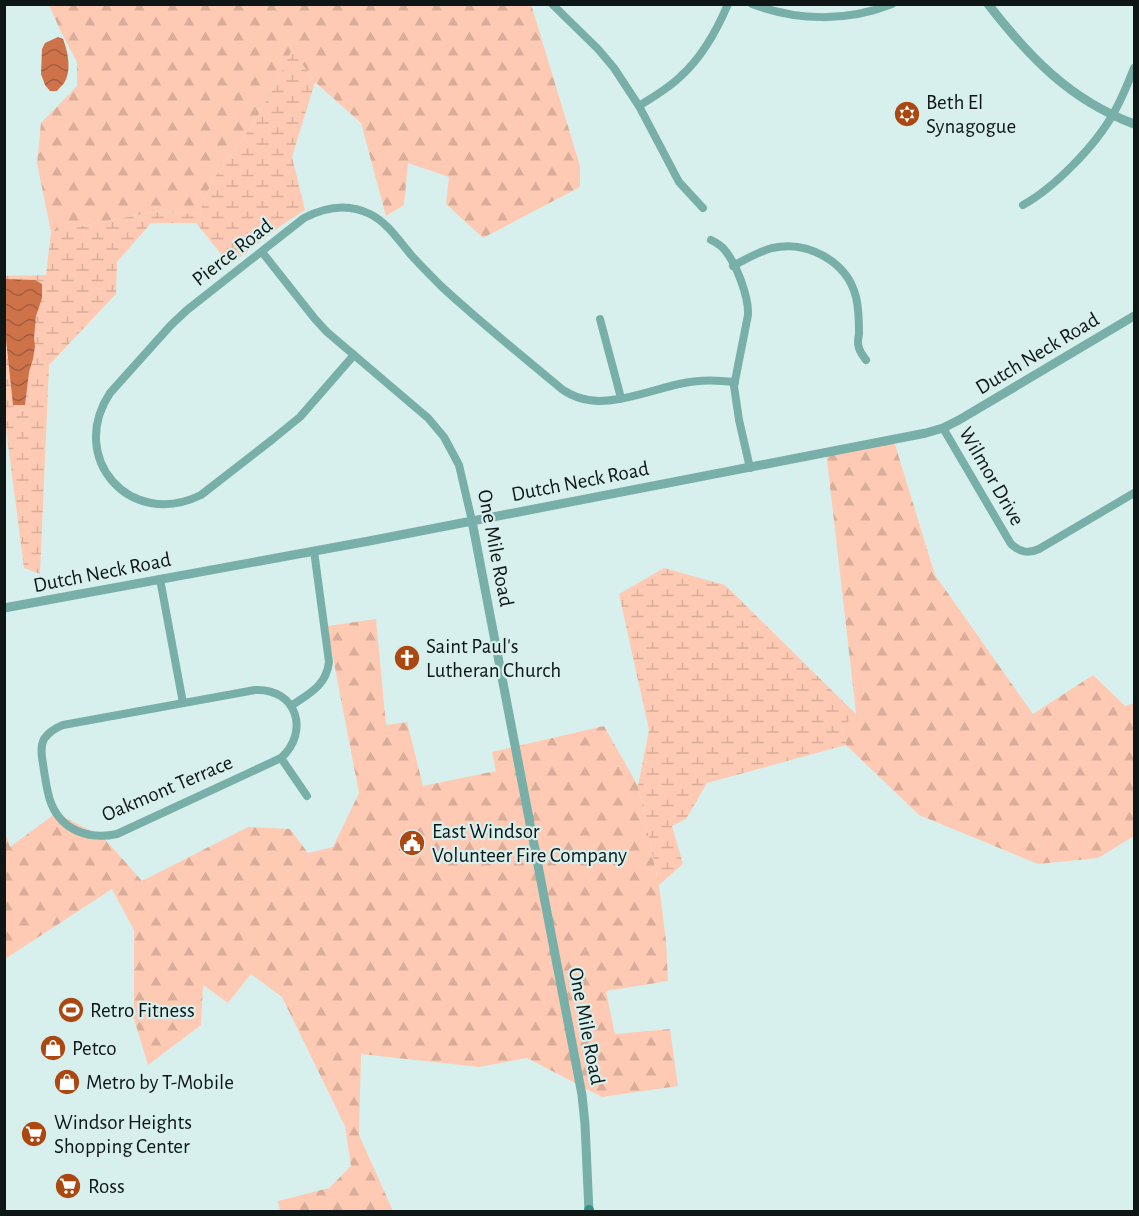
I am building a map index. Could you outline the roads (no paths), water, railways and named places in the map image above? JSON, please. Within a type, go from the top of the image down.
[{"type":"street","points":[[552,4],[614,68],[639,106],[679,182],[703,208]]},
{"type":"street","points":[[639,106],[683,75],[695,61],[729,4]]},
{"type":"street","points":[[752,4],[782,14],[819,17],[856,15],[892,4]]},
{"type":"street","points":[[988,4],[1020,44],[1056,79],[1083,99],[1134,124]]},
{"type":"street","points":[[1023,205],[1067,170],[1104,129],[1113,115],[1134,68]]},
{"type":"street","name":"Pierce Road","points":[[354,355],[300,417],[201,495],[182,503],[151,503],[130,495],[112,481],[100,461],[95,437],[99,413],[110,393],[171,325],[304,218],[324,209],[337,207],[348,207],[370,214],[388,227],[441,286],[563,390],[573,395],[590,400],[605,400],[686,382],[718,380],[735,382]]},
{"type":"street","points":[[711,240],[722,247],[734,266],[747,296],[748,315],[734,395],[750,468]]},
{"type":"street","points":[[734,266],[758,253],[782,247],[805,248],[830,259],[847,276],[853,288],[859,314],[859,349],[866,360]]},
{"type":"street","name":"One Mile Road","points":[[262,252],[327,332],[428,418],[444,437],[459,465],[472,521],[582,1095],[589,1211]]},
{"type":"street","name":"Dutch Neck Road","points":[[4,608],[914,436],[943,428],[1134,316]]},
{"type":"street","points":[[600,319],[621,398]]},
{"type":"street","name":"Wilmor Drive","points":[[943,428],[1011,544],[1022,551],[1039,549],[1134,493]]},
{"type":"street","points":[[307,796],[281,758],[291,746],[297,730],[295,714],[291,706],[318,688],[328,670],[329,662],[314,551]]},
{"type":"street","points":[[159,579],[183,703]]},
{"type":"street","name":"Oakmont Terrace","points":[[281,758],[117,834],[96,836],[85,835],[59,818],[48,795],[41,751],[42,744],[49,733],[63,725],[183,703],[261,690],[280,696],[291,706]]},
{"type":"water","points":[[58,37],[63,39],[68,73],[64,83],[57,91],[50,91],[41,74],[42,49],[45,43]]},
{"type":"water","points":[[5,279],[35,280],[42,284],[42,298],[36,316],[35,346],[25,405],[13,405],[5,330]]},
{"type":"place","name":"Beth El Synagogue","points":[[907,114]]},
{"type":"place","name":"Saint Paul's Lutheran Church","points":[[407,658]]},
{"type":"place","name":"East Windsor Volunteer Fire Company","points":[[412,843]]},
{"type":"place","name":"Retro Fitness","points":[[71,1010]]},
{"type":"place","name":"Petco","points":[[53,1048]]},
{"type":"place","name":"Metro by T-Mobile","points":[[67,1082]]},
{"type":"place","name":"Windsor Heights Shopping Center","points":[[34,1134]]},
{"type":"place","name":"Ross","points":[[68,1186]]}]
